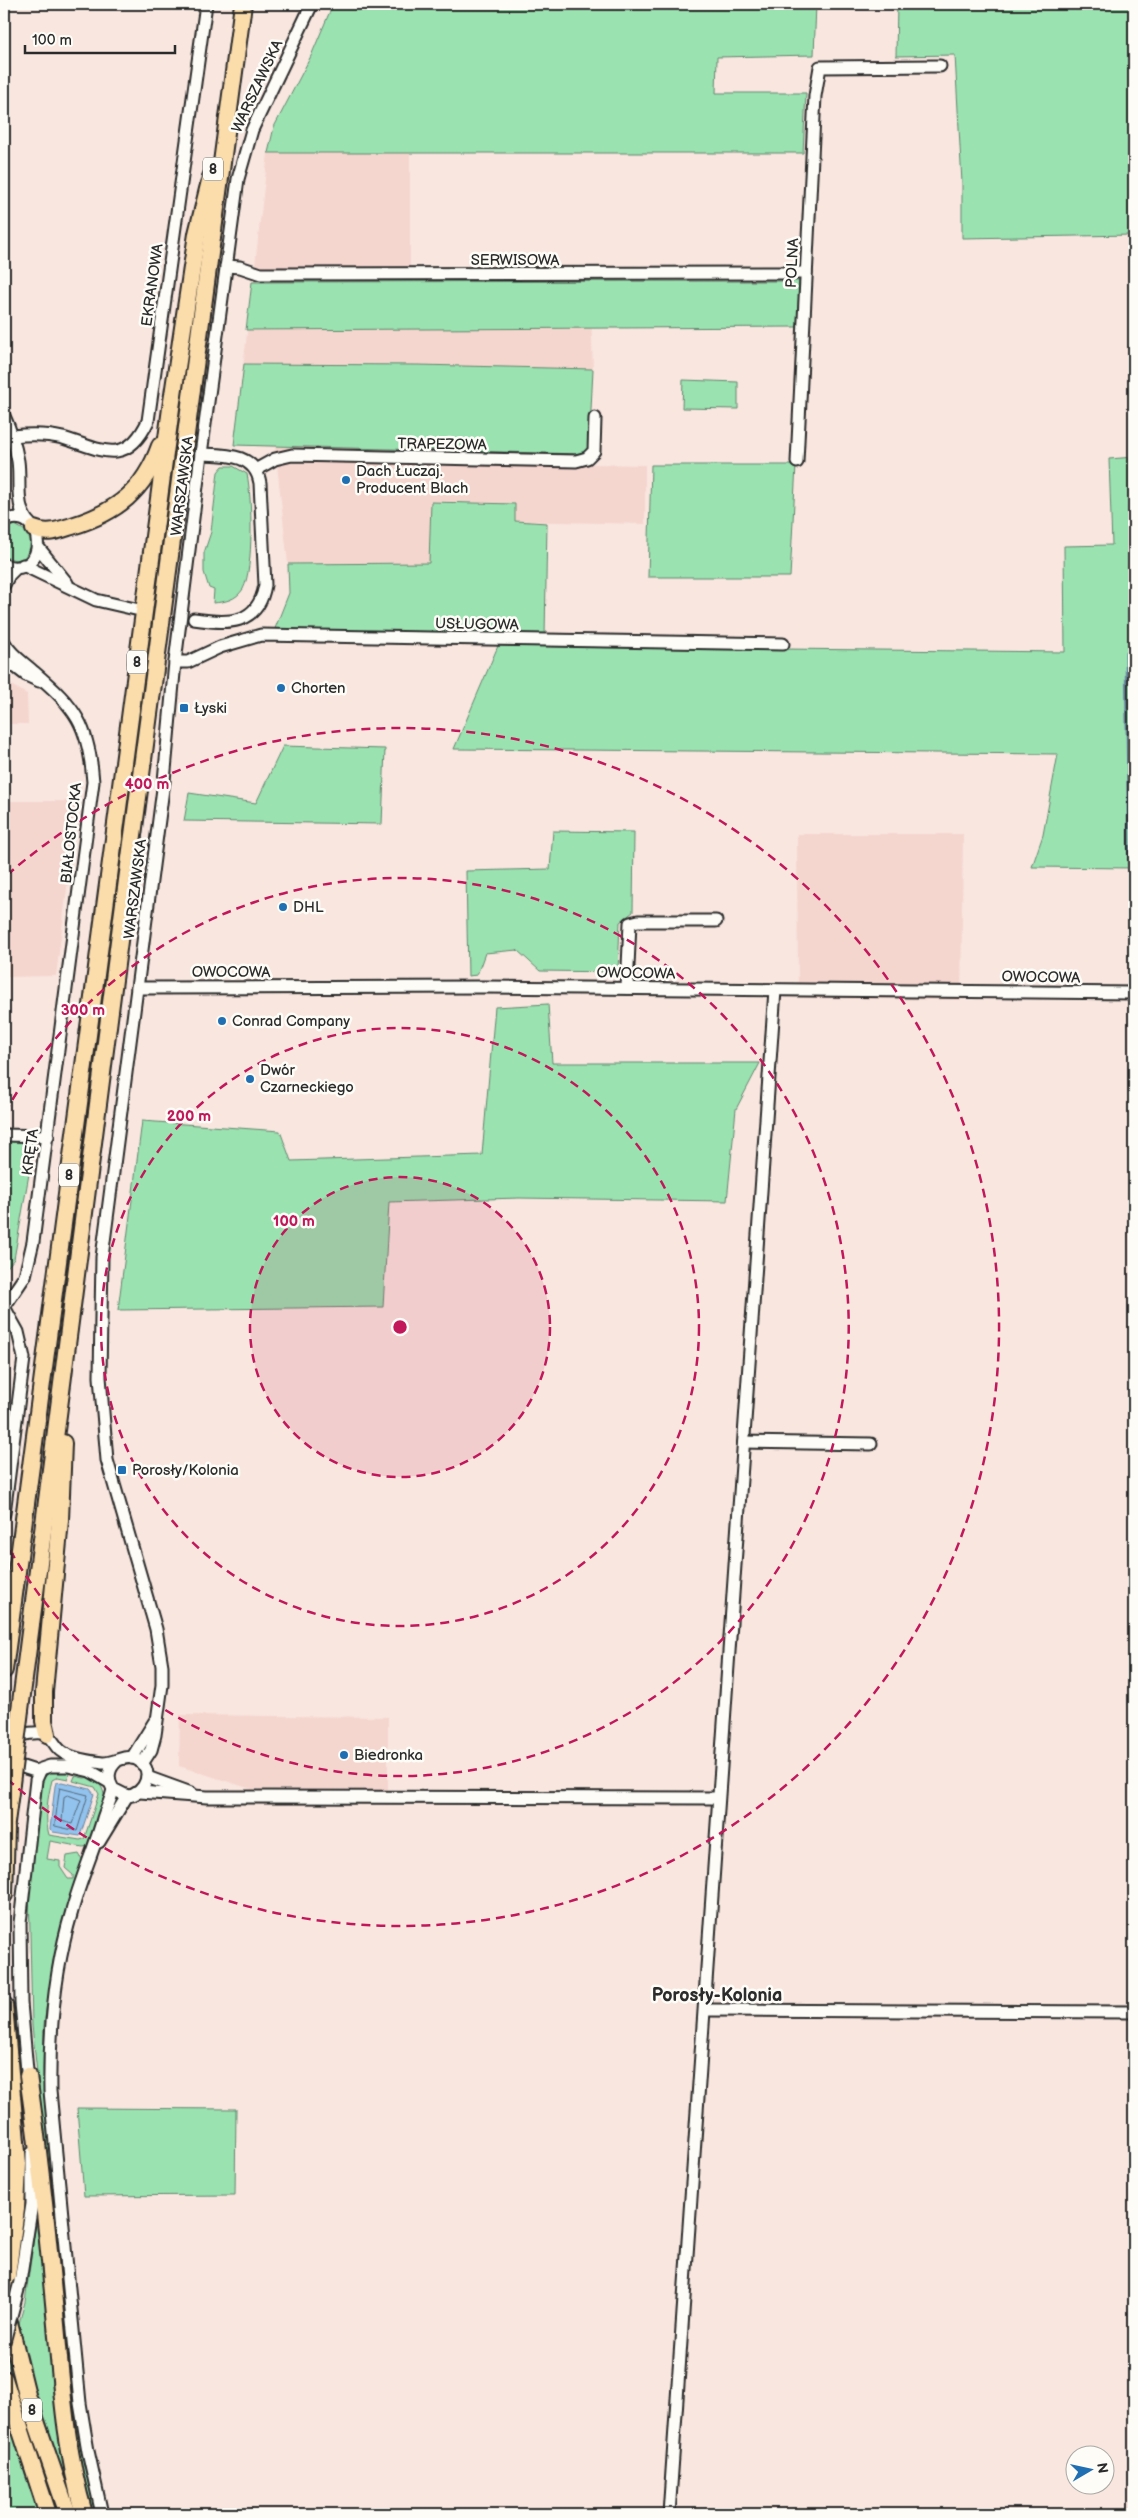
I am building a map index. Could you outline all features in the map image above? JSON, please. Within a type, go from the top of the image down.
[{"type":"highway","name":"8","points":[[5,1834],[64,1366],[243,4]]},
{"type":"highway","name":"8","points":[[4,1670],[171,408],[197,234],[230,105]]},
{"type":"highway","points":[[32,527],[41,532],[53,532],[88,521],[119,506],[143,482],[153,464],[171,408]]},
{"type":"highway","points":[[52,1741],[44,1721],[44,1692],[60,1520],[64,1366]]},
{"type":"highway","points":[[4,1895],[5,1834]]},
{"type":"highway","points":[[4,2005],[18,2164],[12,2248],[4,2298]]},
{"type":"highway","points":[[28,2076],[43,2188],[63,2415],[71,2462],[84,2514]]},
{"type":"highway","name":"8","points":[[4,2302],[27,2395],[68,2514]]},
{"type":"highway","name":"8","points":[[4,2379],[48,2514]]},
{"type":"street","name":"EKRANOWA","points":[[13,436],[46,435],[63,438],[94,450],[107,452],[121,450],[133,443],[142,434],[148,421],[206,4]]},
{"type":"street","name":"WARSZAWSKA","points":[[137,1761],[151,1750],[162,1685],[160,1644],[109,1472],[103,1438],[100,1377],[102,1257],[164,781],[175,662],[201,454],[238,179],[245,149],[258,116],[312,4]]},
{"type":"street","name":"POLNA","points":[[797,462],[815,96],[820,67],[940,66]]},
{"type":"street","name":"SERWISOWA","points":[[226,266],[240,267],[261,274],[806,273]]},
{"type":"street","points":[[4,416],[13,436],[23,515],[32,527],[38,547],[50,564],[75,592]]},
{"type":"street","name":"TRAPEZOWA","points":[[257,469],[274,459],[292,455],[576,461],[587,458],[594,451],[595,418]]},
{"type":"street","points":[[194,619],[222,623],[241,620],[257,607],[263,596],[264,544],[260,483],[257,469],[246,460],[237,457],[201,454]]},
{"type":"street","points":[[5,520],[13,509],[20,486]]},
{"type":"street","points":[[5,520],[19,519],[32,527]]},
{"type":"street","points":[[4,585],[9,574],[33,558],[38,547]]},
{"type":"street","points":[[4,565],[20,566],[42,572],[75,592],[107,603],[135,609]]},
{"type":"street","name":"USŁUGOWA","points":[[175,662],[188,662],[220,646],[261,635],[783,644]]},
{"type":"street","name":"BIAŁOSTOCKA","points":[[4,642],[15,657],[69,704],[82,724],[92,762],[93,782],[67,995]]},
{"type":"street","name":"BIAŁOSTOCKA","points":[[4,658],[26,675],[50,686]]},
{"type":"street","points":[[627,988],[630,923],[638,921],[716,922]]},
{"type":"street","name":"OWOCOWA","points":[[138,988],[627,988],[1134,993]]},
{"type":"street","points":[[669,2514],[774,990]]},
{"type":"street","name":"KRĘTA","points":[[4,1307],[25,1276],[28,1264],[67,995]]},
{"type":"street","points":[[4,1135],[48,1136]]},
{"type":"street","points":[[4,1307],[21,1340],[24,1358],[4,1513]]},
{"type":"street","points":[[744,1442],[871,1444]]},
{"type":"street","points":[[4,1737],[38,1732],[52,1741],[62,1752],[88,1760],[104,1763],[118,1760],[137,1761],[147,1777],[200,1796]]},
{"type":"street","points":[[4,2342],[20,2282],[32,2204],[28,2076],[21,2003],[20,1923],[34,1799],[45,1768],[56,1758],[52,1741]]},
{"type":"street","points":[[102,2514],[80,2403],[52,2110],[50,2059],[53,1996],[60,1956],[74,1903],[96,1847],[111,1786],[110,1770],[118,1760]]},
{"type":"street","points":[[4,1761],[26,1769],[59,1765],[90,1771],[126,1796]]},
{"type":"street","points":[[140,1792],[144,1787],[147,1777]]},
{"type":"street","points":[[96,1847],[126,1796],[140,1792],[200,1796],[718,1798]]},
{"type":"street","points":[[705,2010],[1134,2012]]},
{"type":"shaded area","points":[[410,151],[410,282],[590,282],[593,369],[589,464],[645,465],[645,524],[515,521],[514,504],[431,502],[430,563],[288,564],[275,447],[234,445],[268,153]]},
{"type":"shaded area","points":[[4,681],[27,694],[28,724],[4,724]]},
{"type":"shaded area","points":[[4,801],[78,801],[56,976],[4,977]]},
{"type":"shaded area","points":[[797,834],[963,834],[961,1000],[798,998]]},
{"type":"shaded area","points":[[180,1715],[388,1717],[388,1790],[251,1789],[179,1766]]},
{"type":"green space","points":[[333,4],[816,4],[814,55],[717,57],[716,93],[806,93],[803,153],[268,153],[274,127],[311,56]]},
{"type":"green space","points":[[897,4],[1134,4],[1134,235],[962,238],[962,183],[955,55],[896,56]]},
{"type":"green space","points":[[799,281],[797,327],[246,330],[252,282]]},
{"type":"green space","points":[[244,364],[593,369],[589,450],[581,454],[234,445]]},
{"type":"green space","points":[[683,380],[738,382],[738,409],[682,408]]},
{"type":"green space","points":[[1134,457],[1134,868],[1032,867],[1043,835],[1058,754],[454,749],[498,646],[1065,652],[1064,546],[1112,545],[1109,459]]},
{"type":"green space","points":[[651,465],[796,465],[790,577],[648,577]]},
{"type":"green space","points":[[223,466],[233,466],[247,474],[251,515],[249,566],[247,579],[240,593],[230,600],[213,603],[214,590],[209,588],[204,572],[204,553],[211,532],[218,472]]},
{"type":"green space","points":[[431,502],[515,504],[515,521],[547,523],[545,636],[274,631],[289,593],[288,564],[429,563]]},
{"type":"green space","points":[[15,525],[29,533],[32,544],[25,557],[16,560],[4,557],[4,529]]},
{"type":"green space","points":[[283,746],[385,749],[382,824],[184,821],[189,793],[256,803]]},
{"type":"green space","points":[[553,831],[634,832],[633,912],[620,922],[618,972],[540,971],[517,950],[485,953],[477,975],[468,976],[466,871],[550,869]]},
{"type":"green space","points":[[548,1004],[552,1063],[760,1063],[736,1109],[727,1201],[519,1198],[389,1202],[383,1307],[118,1310],[142,1121],[280,1131],[291,1161],[482,1155],[495,1007]]},
{"type":"green space","points":[[4,1139],[35,1140],[14,1259],[4,1271]]},
{"type":"green space","points":[[61,1769],[69,1774],[68,1779],[58,1777],[52,1780],[47,1814],[49,1835],[84,1839],[99,1794],[95,1787],[73,1781],[75,1776],[91,1777],[99,1783],[103,1791],[104,1800],[103,1809],[89,1846],[83,1847],[50,1841],[47,1859],[60,1861],[60,1867],[68,1879],[73,1879],[73,1875],[65,1868],[67,1856],[79,1854],[83,1861],[63,1919],[53,1961],[44,2025],[43,2069],[46,2119],[77,2431],[96,2514],[90,2514],[69,2413],[56,2254],[32,2025],[29,1887],[43,1779],[52,1770]]},
{"type":"green space","points":[[4,2076],[11,2180],[4,2253]]},
{"type":"green space","points":[[77,2108],[236,2109],[235,2195],[84,2196]]},
{"type":"green space","points":[[38,2208],[76,2514],[41,2417],[18,2327],[25,2302]]},
{"type":"green space","points":[[10,2352],[61,2514],[56,2514],[51,2502],[22,2415],[7,2361]]},
{"type":"green space","points":[[4,2403],[25,2475],[41,2514],[4,2514]]},
{"type":"water","points":[[62,1782],[90,1789],[94,1794],[80,1836],[53,1832],[50,1829],[55,1786],[56,1783]]},
{"type":"waterway","points":[[1129,864],[1126,653],[1134,653]]},
{"type":"tunnel","points":[[156,612],[194,619]]},
{"type":"place","name":"Dach Łuczaj. Producent Blach","points":[[346,480]]},
{"type":"place","name":"Chorten","points":[[281,688]]},
{"type":"place","name":"Łyski","points":[[184,708]]},
{"type":"place","name":"DHL","points":[[283,907]]},
{"type":"place","name":"Conrad Company","points":[[222,1021]]},
{"type":"place","name":"Dwór Czarneckiego","points":[[250,1079]]},
{"type":"place","name":"Porosły/Kolonia","points":[[122,1470]]},
{"type":"place","name":"Biedronka","points":[[344,1755]]},
{"type":"district","name":"Porosły-Kolonia","points":[[717,1995]]}]
